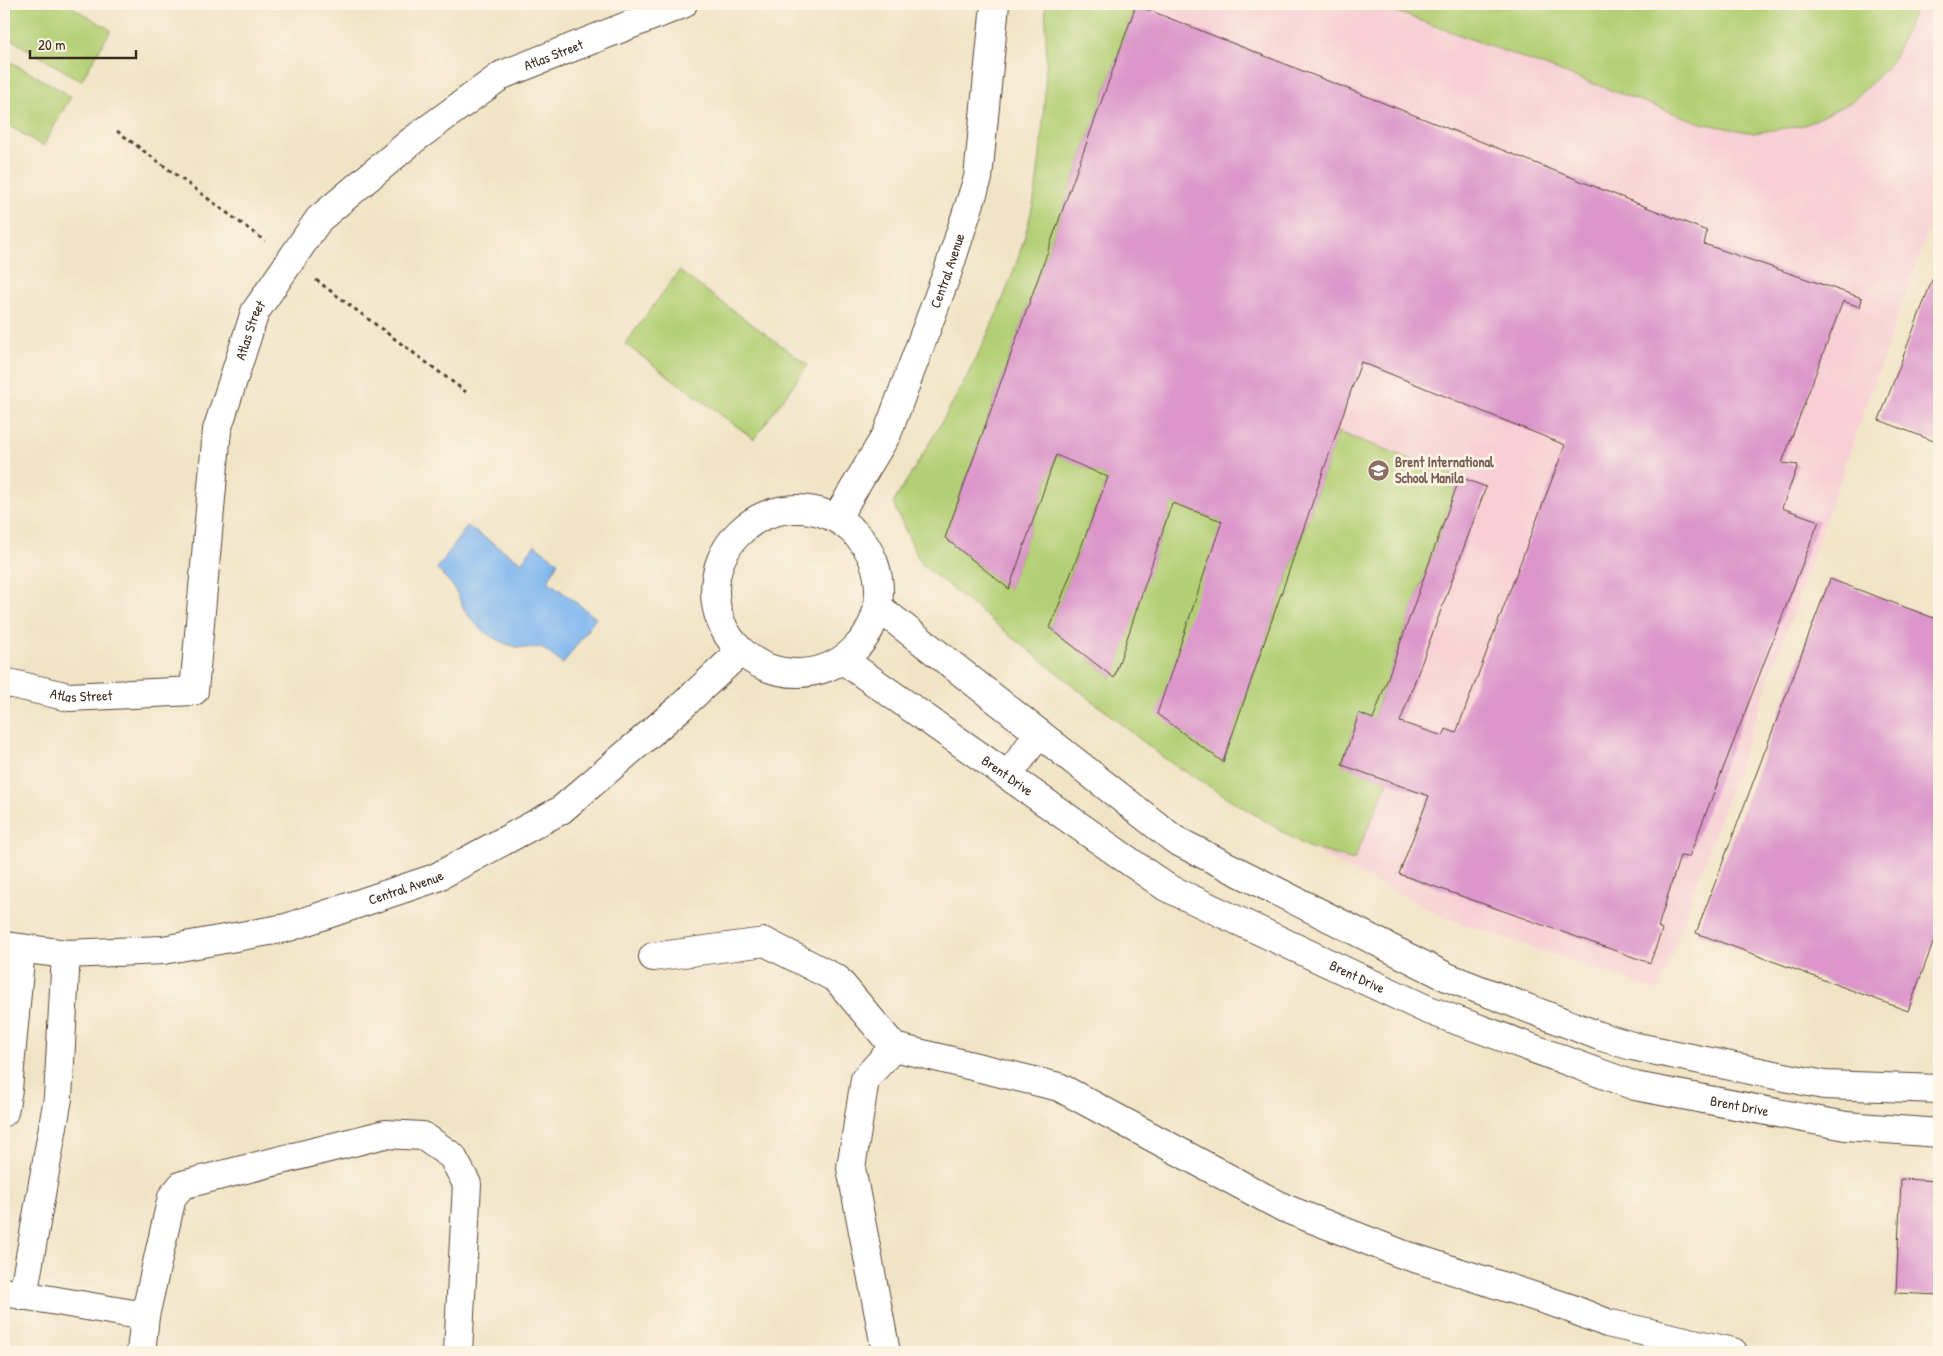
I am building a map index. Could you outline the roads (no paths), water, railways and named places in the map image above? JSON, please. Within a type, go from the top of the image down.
[{"type":"street","name":"Atlas Street","points":[[4,682],[69,697],[194,691],[217,430],[254,312],[319,219],[413,140],[502,75],[683,4]]},
{"type":"street","name":"Central Avenue","points":[[837,518],[887,434],[948,271],[978,178],[995,4]]},
{"type":"street","points":[[785,509],[812,509],[837,518],[858,534],[872,556],[879,581],[878,608],[871,628],[859,646],[842,660],[818,672],[790,674],[763,667],[740,652],[724,631],[715,606],[714,579],[723,554],[738,532],[760,517],[785,509]]},
{"type":"street","points":[[878,608],[1174,840],[1447,977],[1602,1037],[1632,1046],[1824,1086],[1939,1089]]},
{"type":"street","name":"Central Avenue","points":[[12,948],[66,954],[163,950],[286,928],[435,878],[561,810],[681,707],[740,652]]},
{"type":"street","name":"Brent Drive","points":[[842,660],[1166,887],[1426,1009],[1635,1086],[1846,1126],[1939,1133]]},
{"type":"street","points":[[1008,776],[1039,733]]},
{"type":"street","points":[[653,958],[765,942],[837,979],[894,1047],[1059,1087],[1284,1208],[1402,1254],[1567,1307],[1607,1323],[1734,1352]]},
{"type":"street","points":[[4,1112],[8,1089],[12,948]]},
{"type":"street","points":[[66,954],[58,1098],[14,1294],[145,1316]]},
{"type":"street","points":[[1426,1009],[1447,977]]},
{"type":"street","points":[[886,1352],[851,1168],[865,1079],[894,1047]]},
{"type":"street","points":[[141,1352],[145,1316],[172,1197],[182,1185],[385,1134],[423,1136],[452,1156],[467,1184],[458,1352]]},
{"type":"water","points":[[467,526],[521,562],[535,545],[558,562],[548,581],[596,618],[563,664],[541,647],[519,647],[508,645],[498,640],[480,628],[465,611],[453,587],[437,569]]},
{"type":"place","name":"Brent International School Manila","points":[[1379,470]]}]
